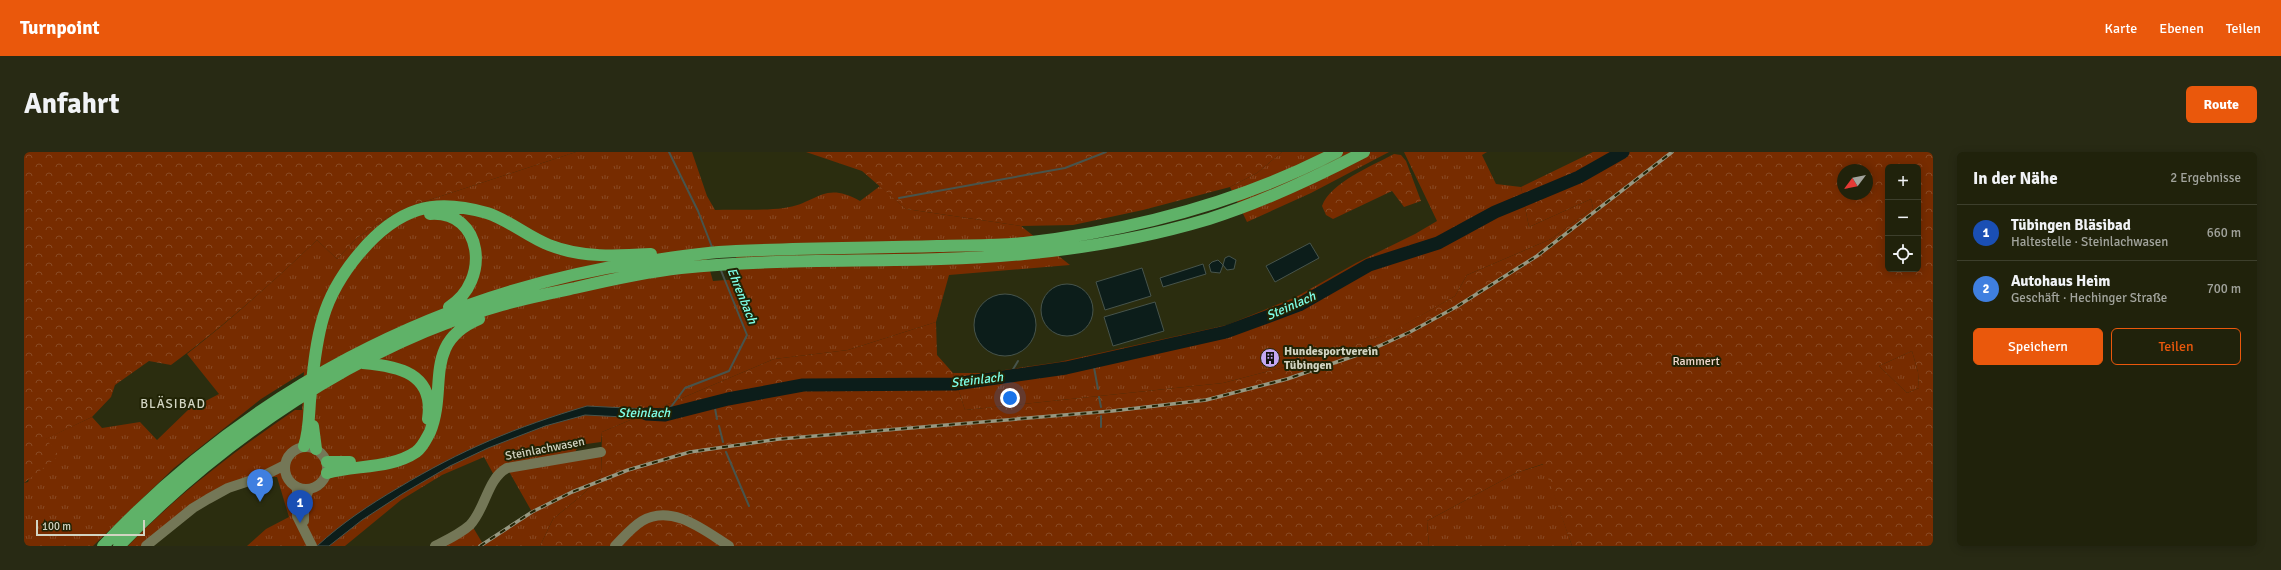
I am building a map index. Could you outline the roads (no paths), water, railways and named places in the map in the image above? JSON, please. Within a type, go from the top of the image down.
[{"type":"highway","points":[[383,339],[461,306],[525,286],[605,267],[700,254],[735,251],[1022,243],[1142,224],[1204,208],[1264,186],[1337,152]]},
{"type":"highway","points":[[118,546],[156,508],[214,459],[293,402],[327,382],[417,336],[501,305],[615,279],[678,268],[846,260],[961,258],[1023,254],[1085,247],[1145,235],[1209,219],[1270,197],[1364,152]]},
{"type":"highway","points":[[310,448],[308,428],[315,352],[323,317],[338,284],[357,256],[376,237],[407,214],[419,210],[439,207],[467,208],[489,214],[549,246],[600,256],[674,252],[700,254]]},
{"type":"highway","points":[[103,546],[140,508],[195,459],[248,418],[296,387],[328,368],[383,339],[408,323],[450,306],[462,297],[471,285],[476,270],[477,257],[474,242],[465,228],[454,218],[439,213],[422,214],[389,231],[370,247],[340,287],[328,316],[320,349],[313,425],[310,448]]},
{"type":"highway","points":[[327,468],[343,469],[392,462],[417,451],[426,441],[432,426],[437,404],[438,372],[447,344],[468,324],[536,296]]},
{"type":"highway","points":[[327,468],[341,463],[387,458],[402,454],[414,446],[421,438],[427,425],[430,407],[426,393],[420,383],[412,375],[392,366],[363,363]]},
{"type":"street","points":[[261,476],[287,478],[297,487],[310,489],[322,483],[327,468],[323,454],[310,448],[291,452],[285,465],[287,478]]},
{"type":"street","name":"Steinlachwasen","points":[[435,546],[471,524],[485,502],[499,472],[507,468],[601,452]]},
{"type":"street","points":[[146,546],[193,508],[208,499],[228,488],[261,476],[285,465]]},
{"type":"street","points":[[297,487],[297,516],[309,540]]},
{"type":"street","points":[[309,540],[304,507],[310,489]]},
{"type":"street","points":[[615,546],[643,520],[666,515],[686,519],[729,546]]},
{"type":"water","points":[[1310,243],[1319,258],[1275,282],[1266,266]]},
{"type":"water","points":[[1229,256],[1236,260],[1234,269],[1227,270],[1223,265],[1225,258]]},
{"type":"water","points":[[1218,260],[1223,265],[1220,273],[1211,272],[1209,265]]},
{"type":"water","points":[[1203,264],[1206,274],[1163,287],[1160,278]]},
{"type":"water","points":[[1142,268],[1151,296],[1105,310],[1096,282]]},
{"type":"water","points":[[1067,284],[1077,286],[1085,292],[1091,300],[1093,310],[1091,320],[1085,328],[1077,334],[1067,336],[1057,334],[1049,328],[1043,320],[1041,310],[1043,300],[1049,292],[1057,286]]},
{"type":"water","points":[[1005,294],[1022,299],[1027,303],[1031,308],[1036,325],[1031,342],[1027,347],[1022,351],[1005,356],[988,351],[983,347],[979,342],[974,325],[979,308],[983,303],[988,299]]},
{"type":"water","points":[[1155,302],[1164,331],[1113,346],[1104,317]]},
{"type":"water","points":[[587,406],[665,410],[663,419],[585,415],[545,426],[488,448],[450,466],[402,494],[362,520],[329,546],[317,546],[366,508],[421,474],[444,462],[513,431]]},
{"type":"waterway","name":"Ehrenbach","points":[[669,152],[698,211],[712,247]]},
{"type":"waterway","points":[[899,198],[1065,168],[1106,152]]},
{"type":"waterway","name":"Steinlach","points":[[646,414],[665,415],[728,399],[803,385],[955,384],[1066,368],[1226,332],[1299,305],[1369,265],[1438,243],[1495,212],[1579,177],[1623,152]]},
{"type":"waterway","name":"Ehrenbach","points":[[665,415],[685,388],[729,371],[747,335],[720,268]]},
{"type":"waterway","points":[[1009,376],[1018,361]]},
{"type":"waterway","points":[[1093,362],[1098,389]]},
{"type":"waterway","points":[[1099,397],[1101,407]]},
{"type":"waterway","points":[[714,403],[717,419]]},
{"type":"waterway","points":[[1101,416],[1101,427]]},
{"type":"waterway","points":[[719,426],[723,442]]},
{"type":"waterway","points":[[726,452],[749,506]]},
{"type":"railway","points":[[480,546],[532,512],[572,492],[628,470],[690,452],[779,439],[1112,411],[1206,400],[1287,379],[1366,352],[1410,332],[1456,307],[1537,256],[1672,152]]},
{"type":"place","name":"Hundesportverein Tübingen","points":[[1270,358]]},
{"type":"place","name":"Autohaus Heim","points":[[260,502]]},
{"type":"place","name":"Tübingen Bläsibad","points":[[300,523]]},
{"type":"district","name":"BLÄSIBAD","points":[[173,404]]},
{"type":"park label","name":"Rammert","points":[[1696,361]]}]
